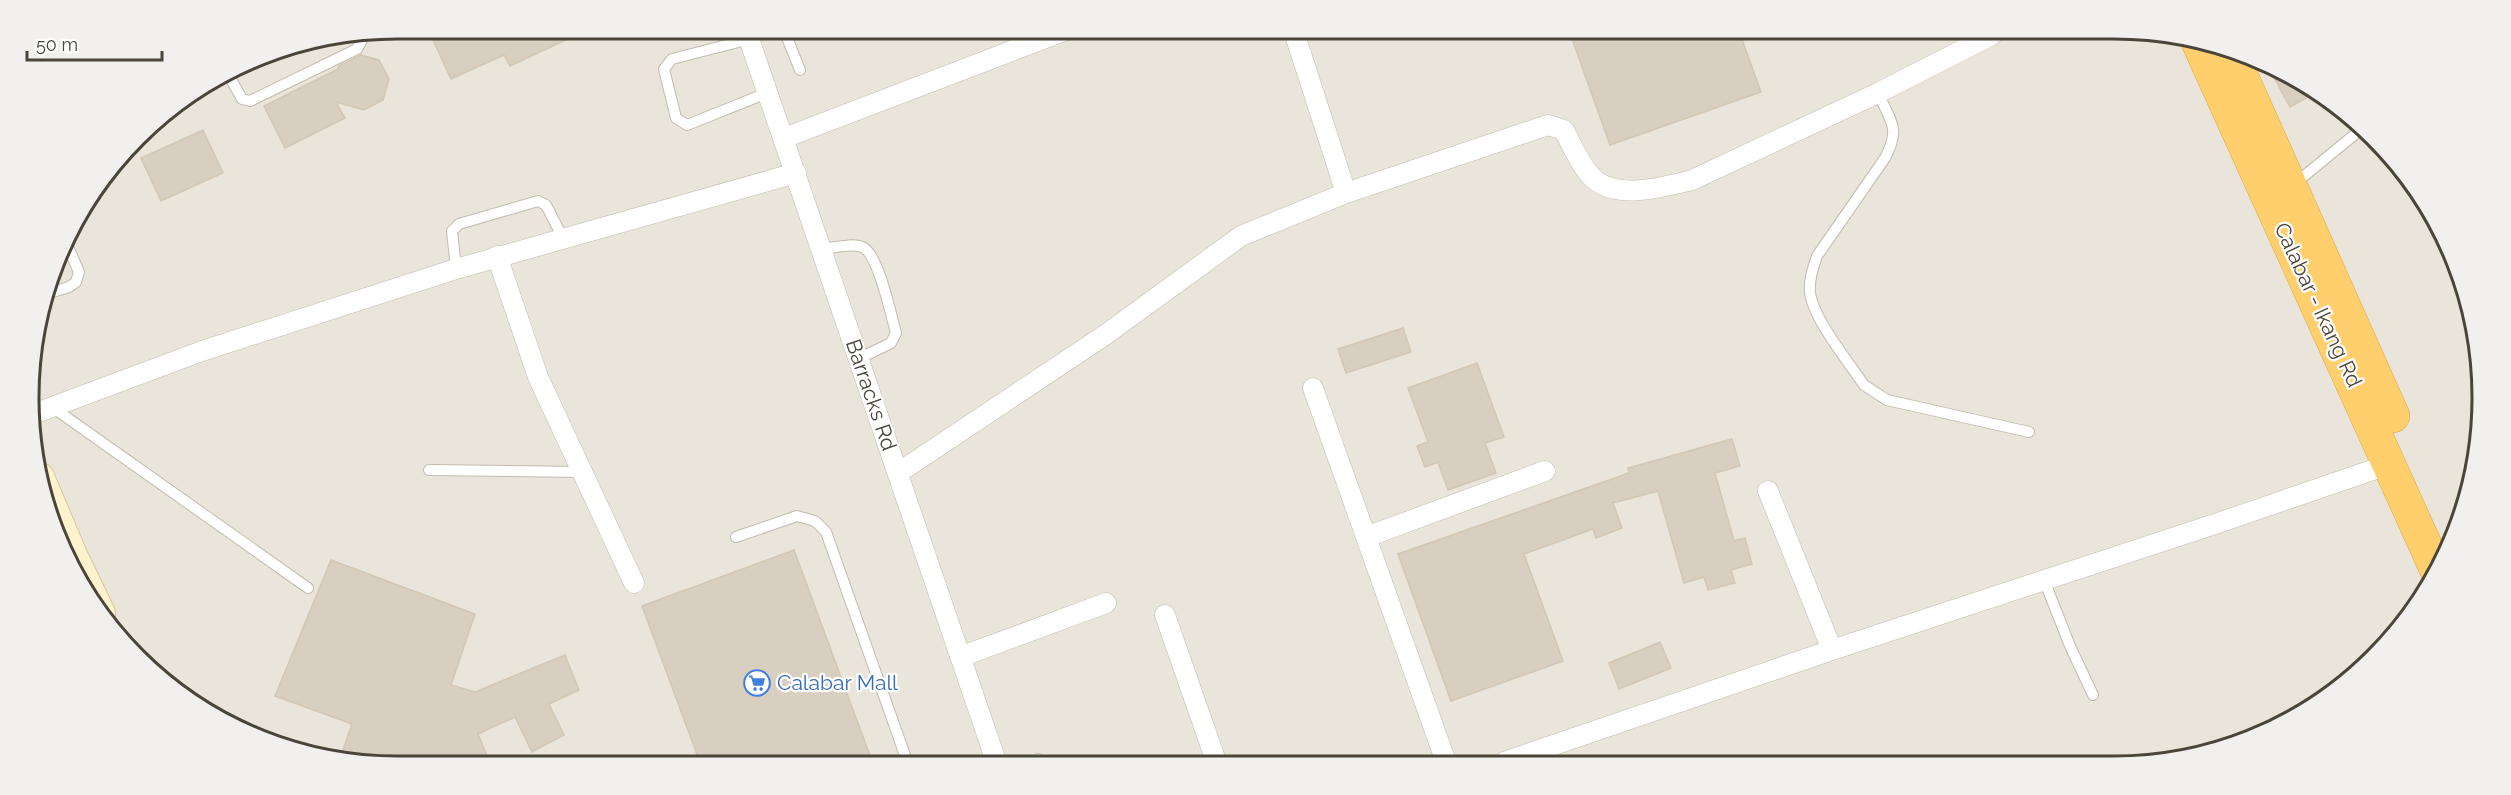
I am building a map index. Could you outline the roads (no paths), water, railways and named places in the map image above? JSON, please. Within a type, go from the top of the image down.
[{"type":"highway","name":"Calabar - Ikang Rd","points":[[2203,50],[2280,192],[2445,535]]},
{"type":"highway","name":"Calabar - Ikang Rd","points":[[2234,60],[2280,192],[2390,464],[2433,561]]},
{"type":"street","name":"Barracks Rd","points":[[750,39],[994,756]]},
{"type":"street","points":[[784,138],[1043,39]]},
{"type":"street","points":[[1296,39],[1346,193]]},
{"type":"street","points":[[898,473],[1105,335],[1241,236],[1346,193],[1548,125],[1564,130],[1588,173],[1608,187],[1624,190],[1692,180],[1878,93],[1984,39]]},
{"type":"street","points":[[44,410],[202,351],[496,256],[796,173]]},
{"type":"street","points":[[496,256],[538,377],[634,583]]},
{"type":"street","points":[[1313,387],[1444,756]]},
{"type":"street","points":[[1522,756],[2390,464]]},
{"type":"street","points":[[1366,537],[1545,471]]},
{"type":"street","points":[[1768,490],[1832,650]]},
{"type":"street","points":[[960,657],[1106,603]]},
{"type":"street","points":[[1165,615],[1214,756]]},
{"type":"lane","points":[[733,39],[672,59],[664,69],[676,118],[687,125],[767,93]]},
{"type":"lane","points":[[788,39],[800,70]]},
{"type":"lane","points":[[231,80],[242,99],[250,101],[357,49],[361,41]]},
{"type":"lane","points":[[1878,93],[1895,130],[1893,143],[1817,256],[1811,274],[1810,294],[1817,314],[1864,385],[1887,400],[2029,432]]},
{"type":"lane","points":[[2280,192],[2356,133]]},
{"type":"lane","points":[[456,269],[452,231],[459,224],[538,201],[546,205],[563,238]]},
{"type":"lane","points":[[822,249],[854,245],[865,248],[873,259],[896,333],[891,343],[858,359]]},
{"type":"lane","points":[[55,291],[76,282],[79,272],[70,252]]},
{"type":"lane","points":[[44,410],[308,588]]},
{"type":"lane","points":[[429,470],[582,472]]},
{"type":"lane","points":[[736,537],[797,516],[815,520],[826,532],[906,756]]},
{"type":"lane","points":[[2044,580],[2070,646],[2093,695]]},
{"type":"place","name":"Calabar Mall","points":[[757,683]]}]
